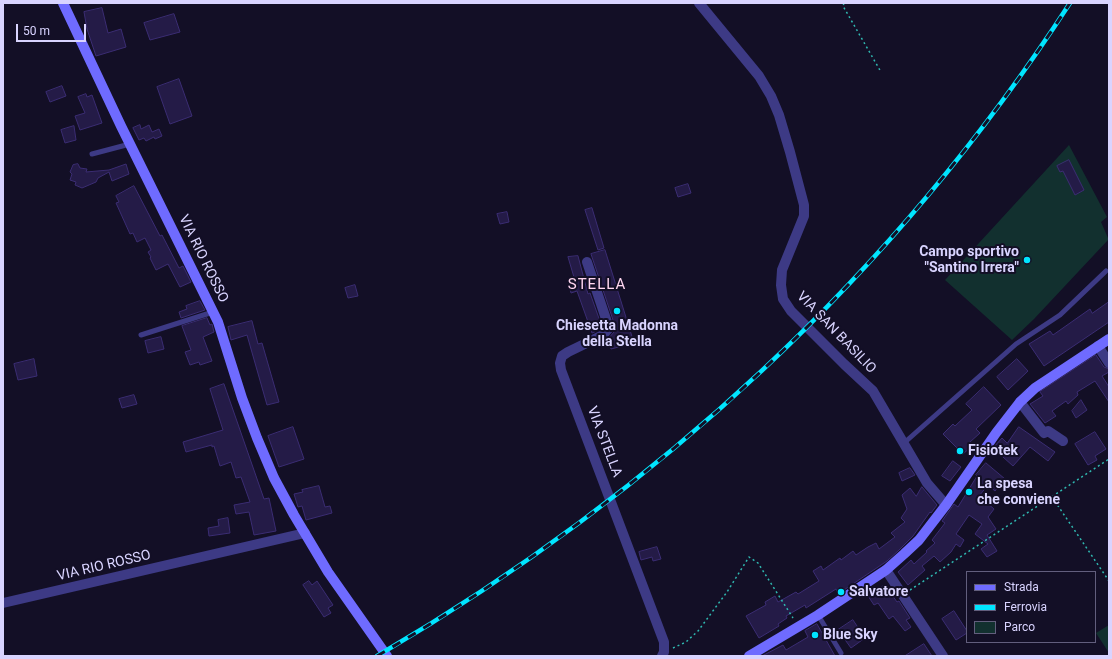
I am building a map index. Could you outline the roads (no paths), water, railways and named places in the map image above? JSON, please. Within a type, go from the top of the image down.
[{"type":"street","name":"VIA RIO ROSSO","points":[[63,3],[130,144],[218,322],[242,398],[274,478],[304,534],[328,572],[387,656]]},
{"type":"street","name":"VIA SAN BASILIO","points":[[699,3],[758,76],[771,96],[779,115],[790,152],[804,205],[804,216],[782,270],[781,285],[783,299],[791,311],[873,391],[927,484],[946,505]]},
{"type":"street","name":"VIA STELLA","points":[[587,262],[609,328],[604,335],[562,356],[560,363],[561,370],[664,642],[663,654]]},
{"type":"street","points":[[749,656],[818,615],[886,570],[919,540],[1020,402],[1035,388],[1109,339]]},
{"type":"street","points":[[1098,346],[1109,363]]},
{"type":"street","points":[[1020,402],[1044,433],[1048,431],[1064,441]]},
{"type":"street","name":"VIA RIO ROSSO","points":[[3,604],[304,534]]},
{"type":"street","points":[[886,570],[943,656]]},
{"type":"lane","points":[[92,154],[130,144]]},
{"type":"lane","points":[[904,443],[1016,344],[1060,316],[1106,272]]},
{"type":"lane","points":[[141,335],[213,312]]},
{"type":"lane","points":[[818,615],[841,653]]},
{"type":"railway","points":[[377,656],[480,592],[578,523],[672,449],[762,370],[847,286],[927,197],[1001,102],[1070,3]]},
{"type":"place","name":"Campo sportivo \"Santino Irrera\"","points":[[1027,260]]},
{"type":"place","name":"Chiesetta Madonna della Stella","points":[[617,311]]},
{"type":"place","name":"Fisiotek","points":[[960,451]]},
{"type":"place","name":"La spesa che conviene","points":[[969,492]]},
{"type":"place","name":"Salvatore","points":[[841,592]]},
{"type":"place","name":"Blue Sky","points":[[815,635]]},
{"type":"district","name":"STELLA","points":[[597,285]]}]
